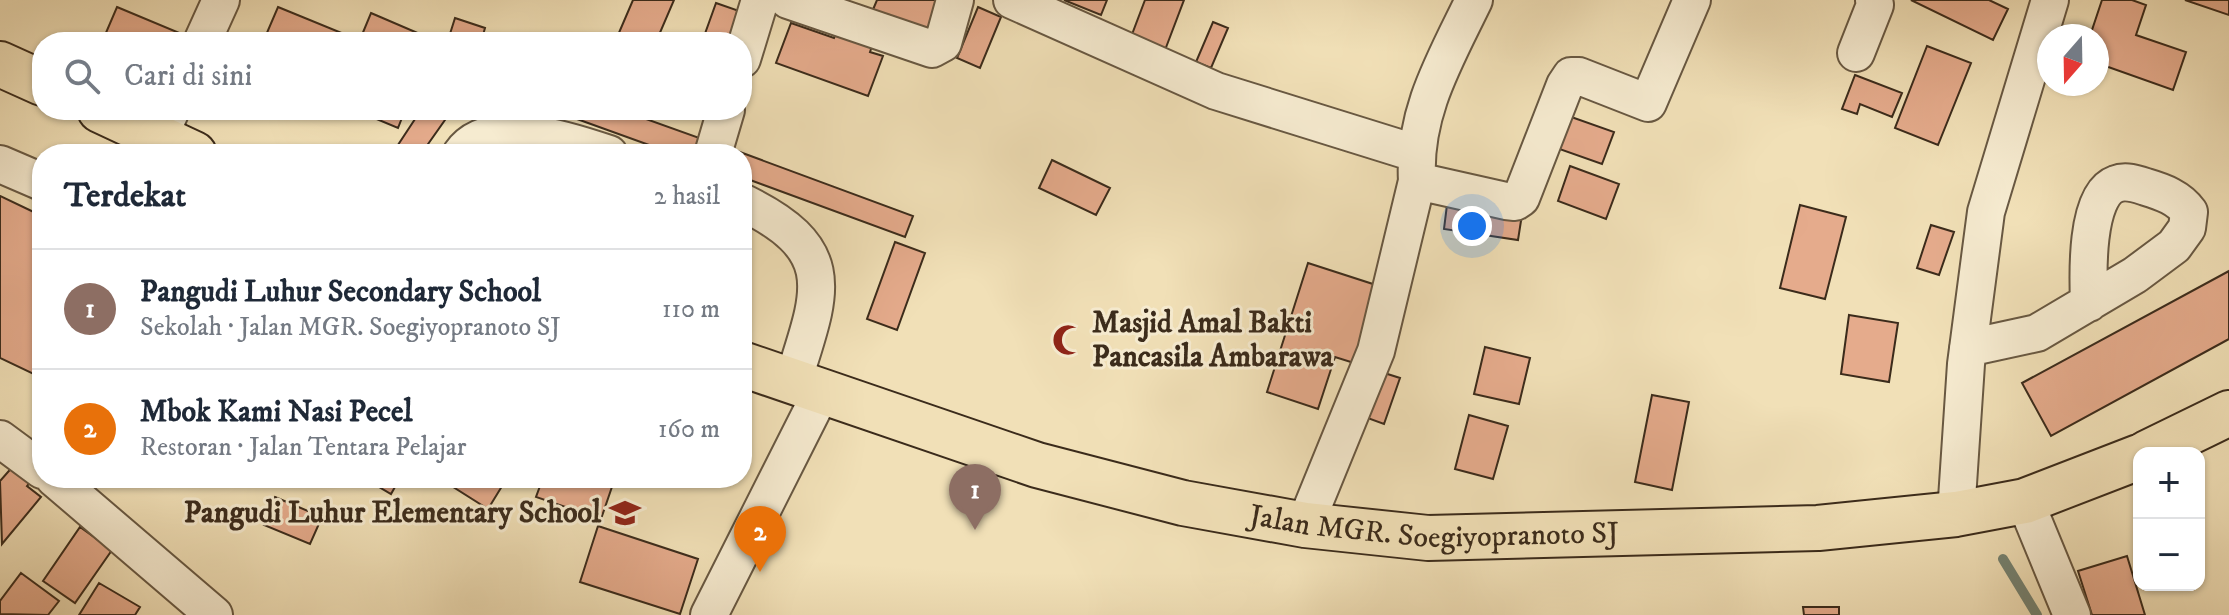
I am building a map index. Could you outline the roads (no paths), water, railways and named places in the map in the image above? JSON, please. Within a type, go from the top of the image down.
[{"type":"main road","points":[[0,64],[32,78]]},
{"type":"main road","points":[[131,120],[175,134]]},
{"type":"main road","name":"Jalan MGR. Soegiyopranoto SJ","points":[[752,367],[1037,465],[1183,503],[1305,525],[1428,538],[1818,528],[1956,514],[2025,501],[2133,459]]},
{"type":"main road","points":[[2159,447],[2229,413]]},
{"type":"street","points":[[207,32],[221,0]]},
{"type":"street","points":[[750,32],[760,0]]},
{"type":"street","points":[[788,0],[932,49],[943,43],[955,0]]},
{"type":"street","points":[[1012,0],[1216,91],[1515,202],[1521,198],[1571,76],[1579,76],[1648,103],[1692,0]]},
{"type":"street","points":[[1305,525],[1376,351],[1429,93],[1474,0]]},
{"type":"street","points":[[1856,53],[1875,5],[1874,0]]},
{"type":"street","points":[[1956,514],[1968,348],[1986,212],[2050,0]]},
{"type":"street","points":[[716,144],[723,120]]},
{"type":"street","points":[[470,144],[493,133],[526,134],[577,144]]},
{"type":"street","points":[[0,164],[32,178]]},
{"type":"street","points":[[709,615],[807,386],[810,326],[816,294],[815,265],[803,243],[752,208]]},
{"type":"street","points":[[1968,348],[2037,333],[2089,303]]},
{"type":"street","points":[[0,439],[32,463]]},
{"type":"street","points":[[66,488],[214,615]]},
{"type":"street","points":[[2025,501],[2072,615]]},
{"type":"waterway","points":[[2003,559],[2037,615]]},
{"type":"place","name":"Masjid Amal Bakti Pancasila Ambarawa","points":[[1068,340]]},
{"type":"place","name":"Pangudi Luhur Elementary School","points":[[625,513]]},
{"type":"place","name":"Pangudi Luhur Secondary School","points":[[975,530]]},
{"type":"place","name":"Mbok Kami Nasi Pecel","points":[[760,572]]}]
